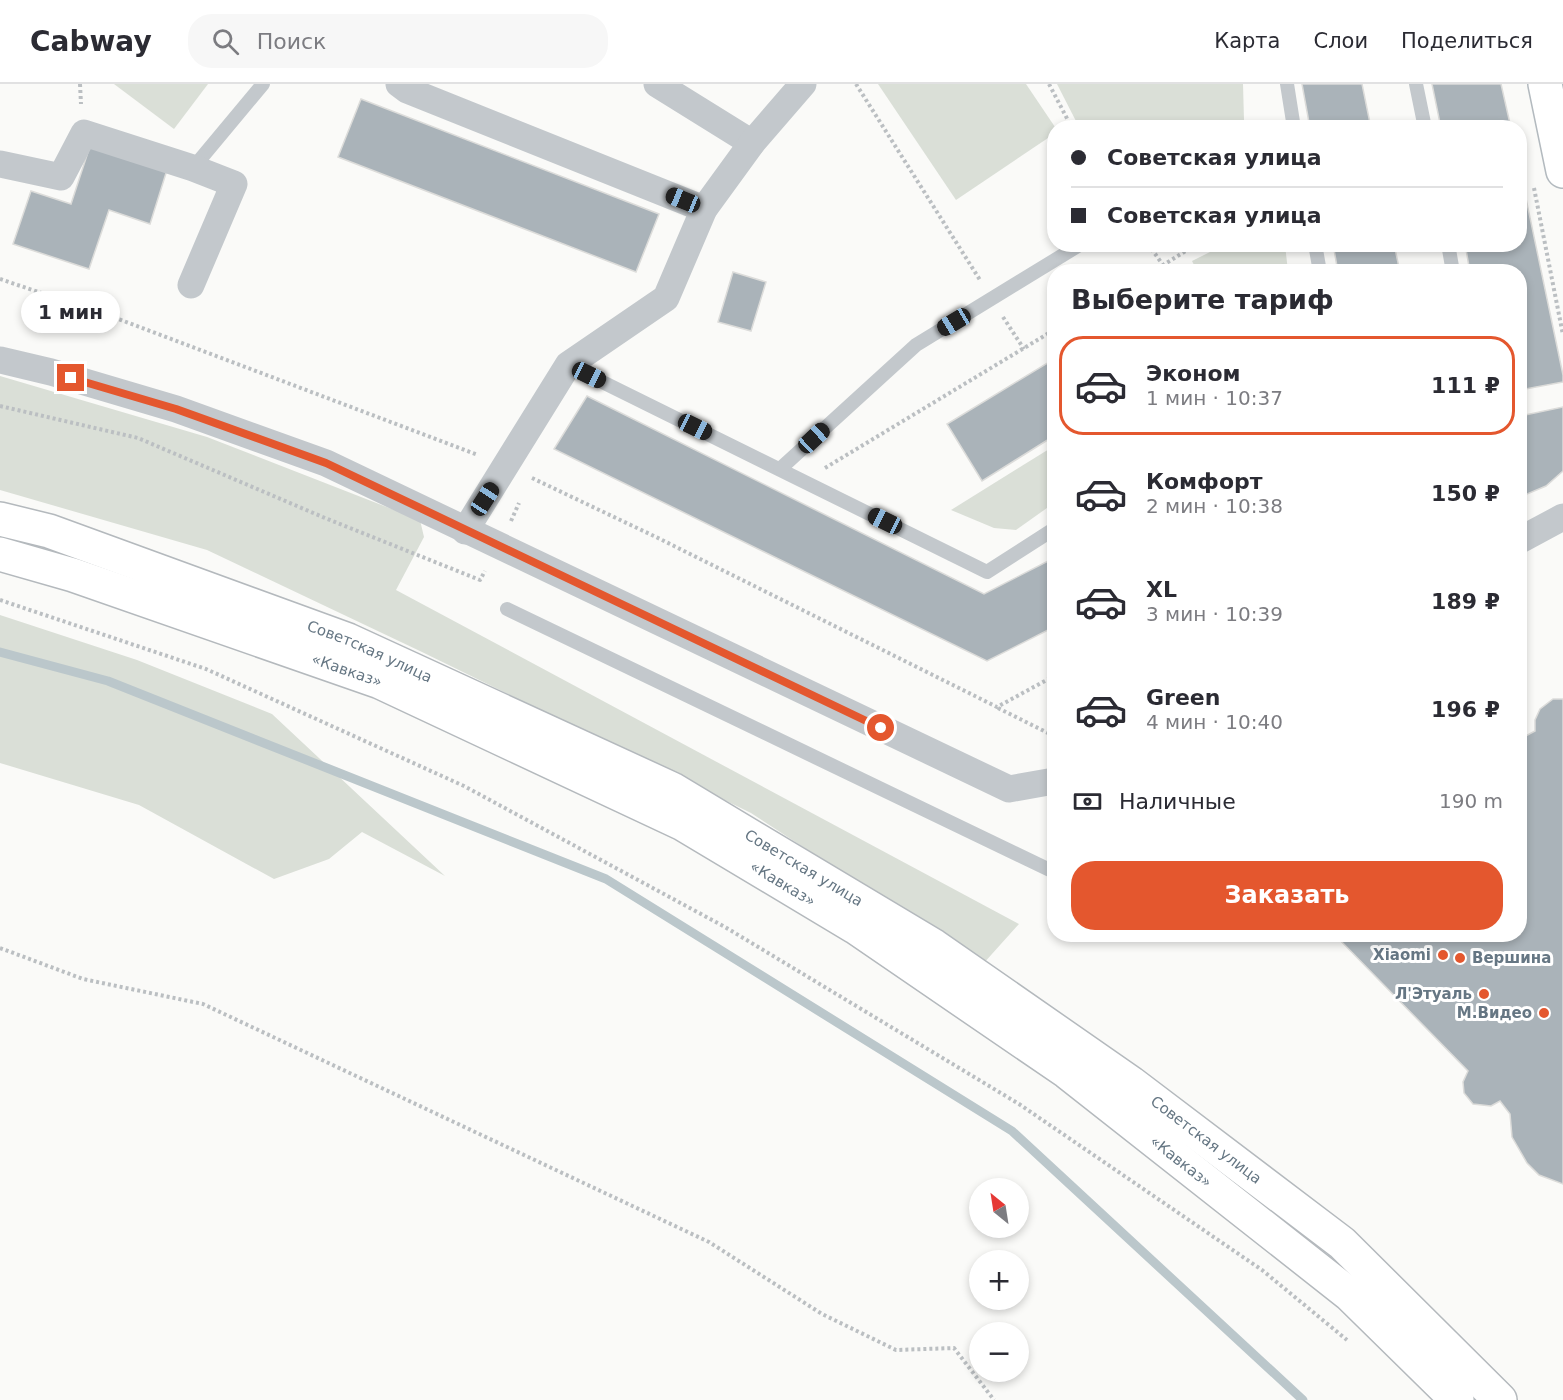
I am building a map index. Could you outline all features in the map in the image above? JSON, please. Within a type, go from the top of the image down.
[{"type":"main road","points":[[1545,84],[1563,171]]},
{"type":"main road","name":"Советская улица","points":[[0,519],[49,531],[348,640],[672,789],[934,946],[1131,1083],[1342,1243],[1500,1400]]},
{"type":"main road","name":"«Кавказ»","points":[[0,554],[73,575],[380,682],[683,824],[855,927],[1067,1072],[1349,1294],[1457,1400]]},
{"type":"street","points":[[399,84],[407,90],[704,209]]},
{"type":"street","points":[[657,84],[752,143]]},
{"type":"street","points":[[465,531],[568,365],[666,298],[704,209],[752,143],[803,84]]},
{"type":"street","points":[[0,164],[61,177],[84,133],[194,168],[234,184],[191,285]]},
{"type":"street","points":[[0,360],[51,372],[176,409],[326,463],[1009,789],[1047,782]]},
{"type":"street","points":[[1527,536],[1563,517]]},
{"type":"lane","points":[[194,168],[263,84]]},
{"type":"lane","points":[[1287,84],[1293,120]]},
{"type":"lane","points":[[1416,84],[1423,120]]},
{"type":"lane","points":[[1049,264],[1068,252]]},
{"type":"lane","points":[[780,469],[916,345],[1047,265]]},
{"type":"lane","points":[[568,365],[987,572],[1047,533]]},
{"type":"lane","points":[[507,609],[1047,869]]},
{"type":"path","points":[[856,84],[1023,349]]},
{"type":"path","points":[[1049,84],[1068,120]]},
{"type":"path","points":[[1534,187],[1563,335]]},
{"type":"path","points":[[1165,264],[1184,252]]},
{"type":"path","points":[[0,279],[121,320],[403,424],[506,466],[656,537],[1047,732]]},
{"type":"path","points":[[804,481],[1047,334]]},
{"type":"path","points":[[0,406],[138,438],[315,514],[480,580],[490,563]]},
{"type":"path","points":[[0,600],[206,669],[464,786],[725,927],[1019,1104],[1262,1270],[1354,1347]]},
{"type":"path","points":[[998,707],[1047,680]]},
{"type":"path","points":[[0,948],[83,979],[203,1004],[709,1242],[822,1314],[896,1350],[954,1348],[994,1400]]},
{"type":"shaded area","points":[[114,84],[208,84],[174,129]]},
{"type":"shaded area","points":[[878,84],[1026,84],[1050,120],[1047,120],[1047,139],[956,200]]},
{"type":"shaded area","points":[[1057,84],[1243,84],[1244,120],[1075,120]]},
{"type":"shaded area","points":[[1210,252],[1286,252],[1287,264],[1194,264],[1192,261]]},
{"type":"shaded area","points":[[0,376],[207,437],[420,520],[424,537],[396,590],[1019,924],[983,964],[751,813],[422,652],[207,550],[0,490]]},
{"type":"shaded area","points":[[1047,450],[1047,508],[1016,530],[994,528],[951,510]]},
{"type":"shaded area","points":[[0,615],[137,660],[272,714],[445,876],[362,832],[329,859],[274,879],[139,805],[0,763]]},
{"type":"building","points":[[1302,84],[1362,84],[1369,120],[1309,120]]},
{"type":"building","points":[[1432,84],[1501,84],[1509,120],[1439,120]]},
{"type":"building","points":[[361,99],[659,214],[636,272],[338,157]]},
{"type":"building","points":[[90,146],[167,170],[150,224],[109,210],[89,269],[13,244],[31,191],[71,204]]},
{"type":"building","points":[[1527,203],[1563,382],[1527,389],[1527,264],[1469,264],[1466,252],[1527,252]]},
{"type":"building","points":[[1334,252],[1396,252],[1398,264],[1337,264]]},
{"type":"building","points":[[733,272],[766,282],[751,331],[718,322]]},
{"type":"building","points":[[1047,363],[1047,440],[982,481],[947,424]]},
{"type":"building","points":[[587,396],[984,594],[1047,562],[1047,631],[987,661],[554,449]]},
{"type":"building","points":[[1563,407],[1563,471],[1546,486],[1527,494],[1527,415]]},
{"type":"building","name":"Вершина","points":[[1553,699],[1563,699],[1563,1184],[1539,1175],[1527,1163],[1512,1137],[1510,1114],[1500,1101],[1491,1106],[1473,1104],[1464,1093],[1463,1082],[1468,1071],[1342,942],[1527,942],[1527,735],[1535,731],[1535,720],[1540,709]]},
{"type":"waterway","points":[[0,652],[108,681],[606,879],[1012,1131],[1303,1400]]},
{"type":"place","name":"Xiaomi","points":[[1443,955]]},
{"type":"place","name":"Вершина","points":[[1460,958]]},
{"type":"place","name":"Л'Этуаль","points":[[1484,994]]},
{"type":"place","name":"М.Видео","points":[[1544,1013]]},
{"type":"route","points":[[71,378],[176,409],[326,463],[881,728]]}]
